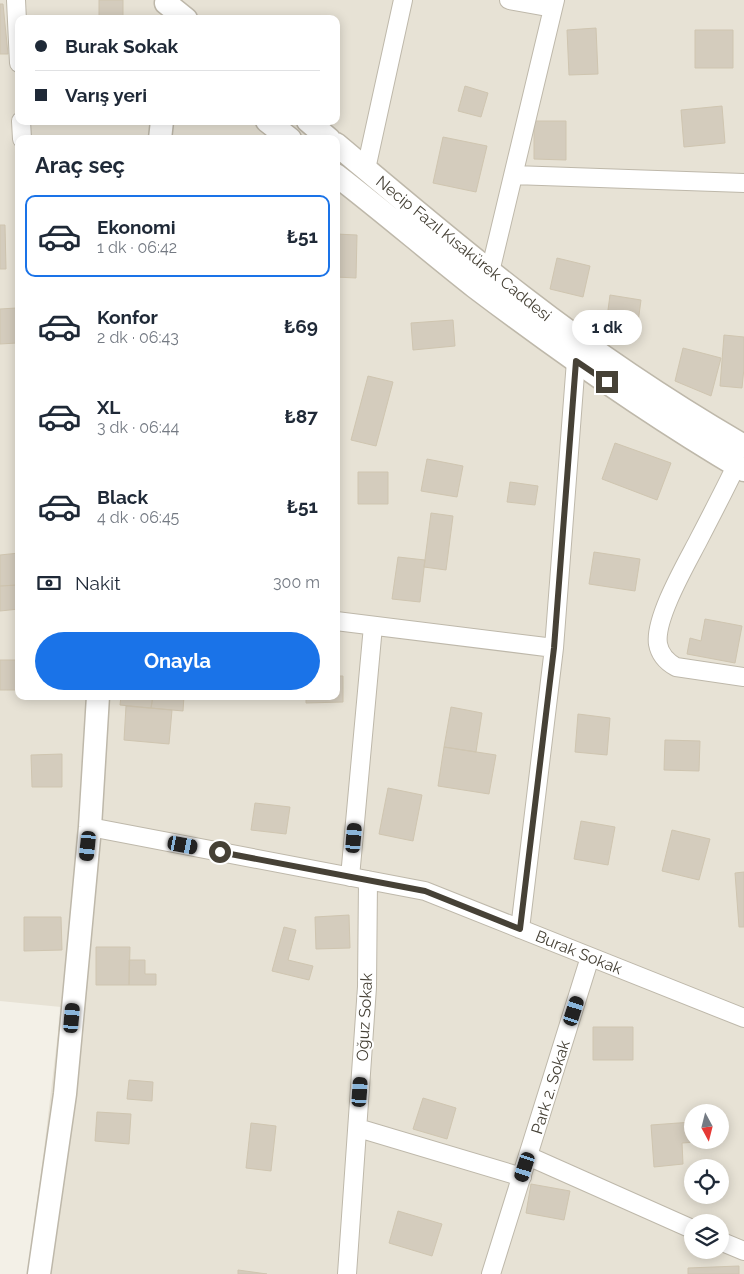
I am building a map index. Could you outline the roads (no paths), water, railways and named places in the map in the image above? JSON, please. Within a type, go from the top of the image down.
[{"type":"street","points":[[16,0],[17,15]]},
{"type":"street","points":[[366,169],[403,0]]},
{"type":"street","points":[[490,272],[554,4],[510,0]]},
{"type":"street","points":[[167,7],[180,15]]},
{"type":"street","points":[[273,125],[285,135]]},
{"type":"street","points":[[313,125],[324,135]]},
{"type":"street","name":"Necip Fazıl Kısakürek Caddesi","points":[[340,147],[490,272],[630,374],[679,406],[742,461]]},
{"type":"street","points":[[513,175],[744,183]]},
{"type":"street","name":"Necip Fazıl Kısakürek Caddesi","points":[[340,177],[474,286],[576,361],[679,430],[742,461]]},
{"type":"street","points":[[520,929],[554,648],[576,361]]},
{"type":"street","points":[[742,461],[671,594],[659,628],[658,643],[664,657],[676,667],[744,678]]},
{"type":"street","points":[[340,622],[554,648]]},
{"type":"street","points":[[350,877],[373,626]]},
{"type":"street","points":[[39,1274],[65,1094],[90,827],[98,700]]},
{"type":"street","name":"Burak Sokak","points":[[90,827],[425,891],[744,1018]]},
{"type":"street","name":"Oğuz Sokak","points":[[348,1274],[367,987],[368,880]]},
{"type":"street","name":"Park 2. Sokak","points":[[492,1274],[590,957]]},
{"type":"street","points":[[358,1128],[522,1177]]},
{"type":"street","points":[[528,1156],[684,1225]]},
{"type":"street","points":[[729,1245],[744,1251]]}]
